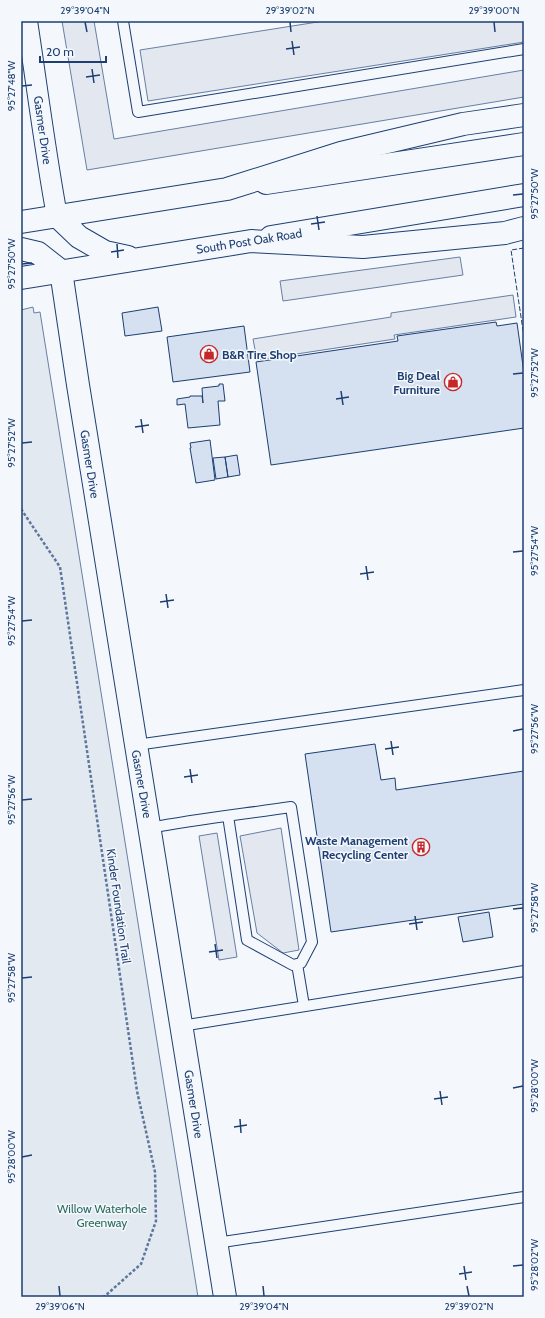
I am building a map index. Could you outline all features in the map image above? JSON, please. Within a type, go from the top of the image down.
[{"type":"main road","points":[[227,190],[341,153],[463,124],[524,115]]},
{"type":"main road","points":[[21,222],[524,144]]},
{"type":"main road","name":"South Post Oak Road","points":[[21,278],[524,195]]},
{"type":"main road","points":[[57,216],[79,237],[94,246],[105,252],[135,259]]},
{"type":"main road","points":[[251,241],[363,247],[505,233],[524,228]]},
{"type":"main road","points":[[21,249],[38,253],[61,271]]},
{"type":"main road","name":"Gasmer Drive","points":[[61,271],[78,385],[225,1297]]},
{"type":"street","name":"Gasmer Drive","points":[[27,21],[42,131],[57,216]]},
{"type":"lane","points":[[123,21],[138,112],[524,49]]},
{"type":"lane","points":[[136,745],[524,690]]},
{"type":"lane","points":[[150,828],[228,816],[291,808],[312,942],[302,963],[292,965],[247,940],[228,816]]},
{"type":"lane","points":[[297,964],[304,1006]]},
{"type":"lane","points":[[181,1026],[524,971]]},
{"type":"lane","points":[[216,1243],[524,1197]]},
{"type":"path","name":"Kinder Foundation Trail","points":[[21,509],[60,567],[137,1091],[155,1172],[156,1221],[141,1264],[103,1297]]},
{"type":"green space","name":"Willow Waterhole Greenway","points":[[33,307],[34,313],[40,312],[198,1297],[21,1297],[21,310]]},
{"type":"shaded area","points":[[62,21],[94,21],[114,139],[524,70],[524,97],[87,170]]},
{"type":"shaded area","points":[[324,21],[524,21],[524,42],[148,101],[140,50]]},
{"type":"shaded area","points":[[460,257],[463,275],[283,301],[280,281]]},
{"type":"shaded area","points":[[513,295],[516,317],[394,335],[395,339],[257,360],[253,339],[391,317],[391,313]]},
{"type":"shaded area","points":[[281,828],[299,950],[283,953],[257,933],[240,836]]},
{"type":"shaded area","points":[[217,833],[237,957],[219,960],[199,836]]},
{"type":"building","points":[[158,307],[162,331],[125,336],[122,313]]},
{"type":"building","points":[[496,322],[497,326],[517,323],[524,373],[524,428],[271,465],[256,362],[398,341],[397,336]]},
{"type":"building","name":"B&R Tire Shop","points":[[244,326],[250,372],[173,382],[167,337]]},
{"type":"building","points":[[219,384],[223,384],[225,401],[218,401],[220,425],[188,428],[185,404],[177,405],[177,399],[190,396],[202,396],[203,403],[202,388],[219,386]]},
{"type":"building","points":[[210,440],[215,480],[196,483],[190,443]]},
{"type":"building","points":[[237,455],[240,475],[228,477],[225,457]]},
{"type":"building","points":[[225,457],[228,477],[216,479],[213,458]]},
{"type":"building","name":"Waste Management Recycling Center","points":[[375,744],[381,780],[395,778],[396,790],[524,771],[524,904],[331,932],[305,754]]},
{"type":"building","points":[[489,912],[493,937],[463,942],[458,917]]},
{"type":"fence","points":[[524,248],[511,250],[524,337]]},
{"type":"place","name":"B&R Tire Shop","points":[[209,354]]},
{"type":"place","name":"Big Deal Furniture","points":[[453,382]]},
{"type":"place","name":"Waste Management Recycling Center","points":[[421,847]]}]
